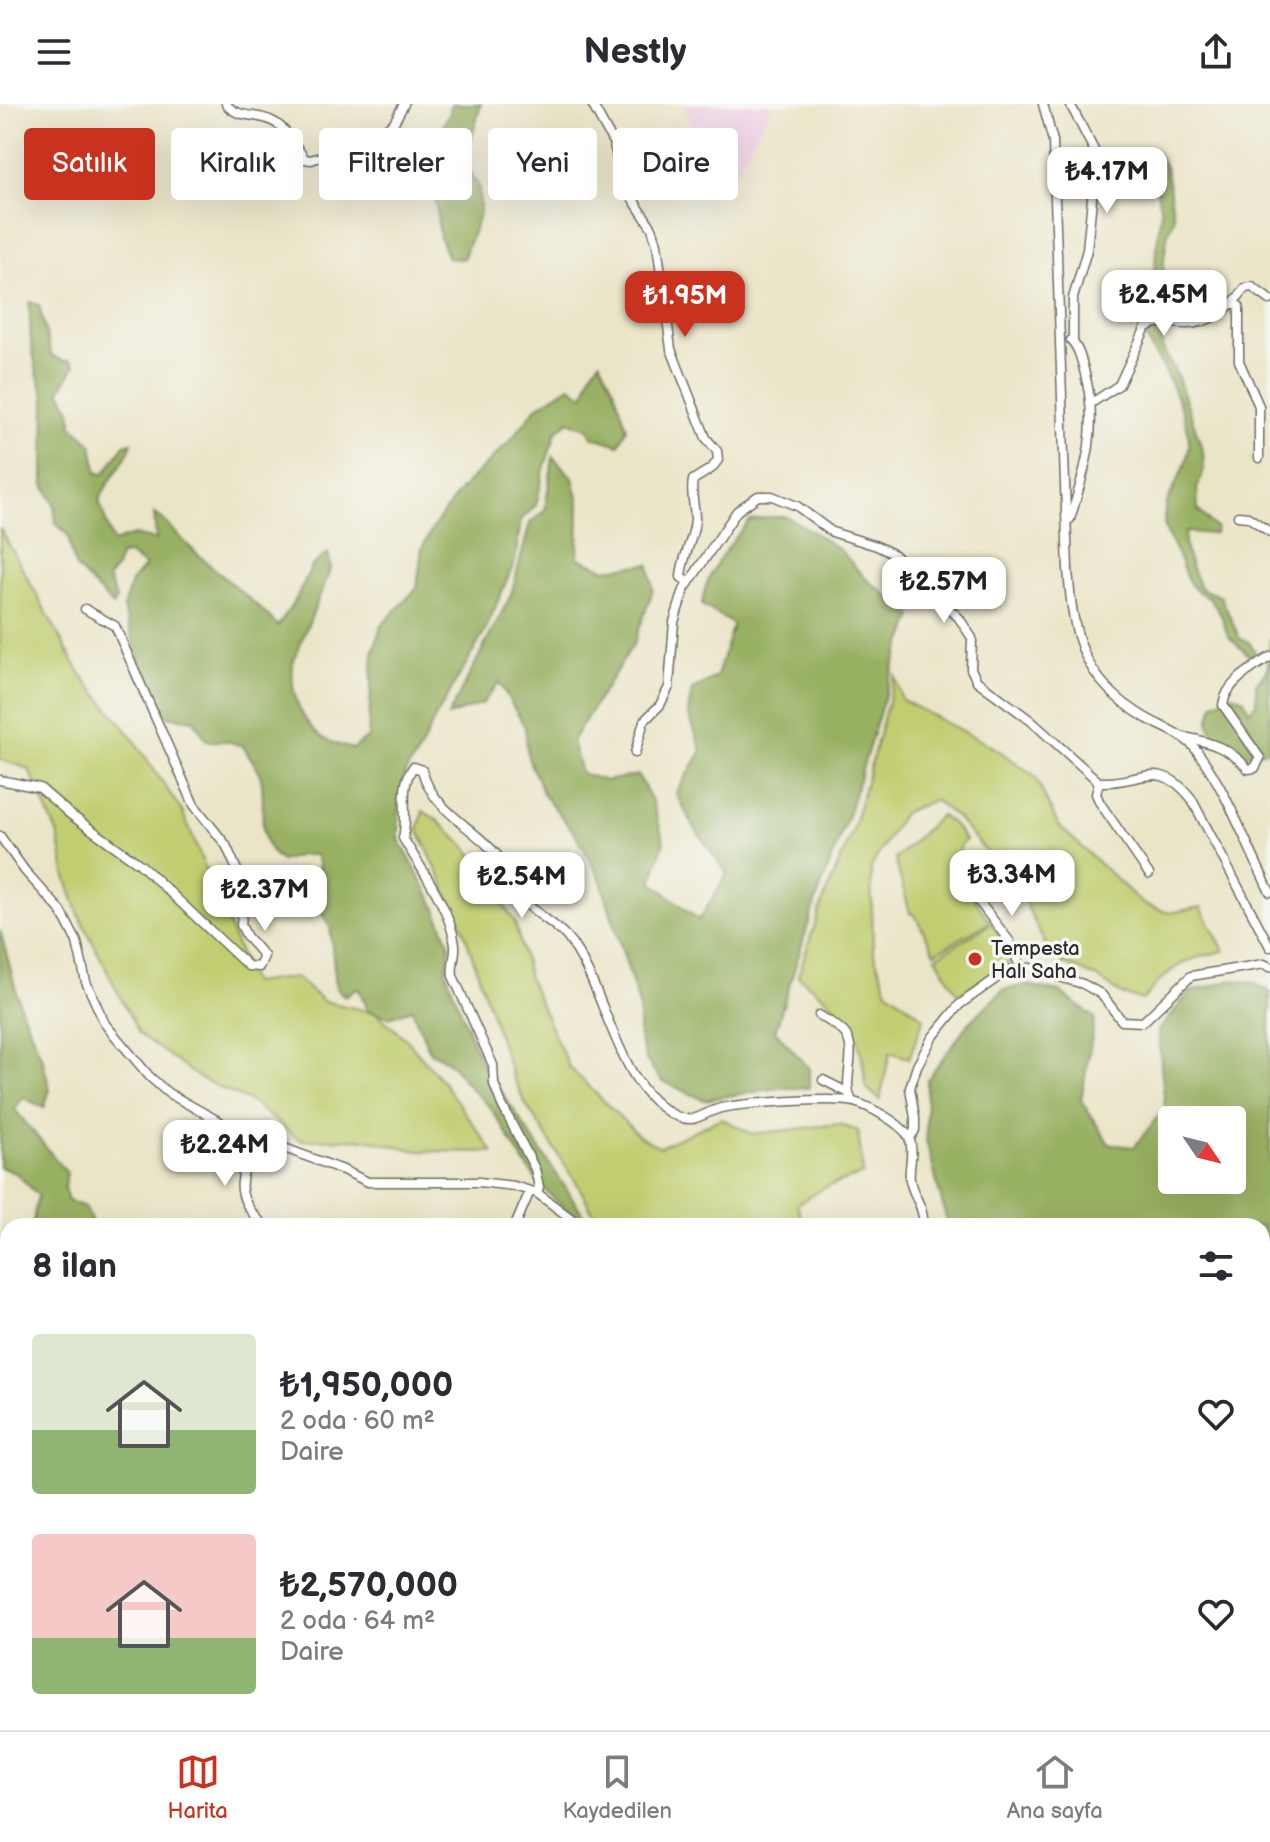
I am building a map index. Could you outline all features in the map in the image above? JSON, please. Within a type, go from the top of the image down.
[{"type":"street","points":[[226,104],[230,110],[245,116],[255,115],[274,121],[287,133],[305,159],[311,160],[356,145],[393,124],[404,104]]},
{"type":"street","points":[[592,104],[614,144],[623,184],[652,228],[657,244],[671,349],[706,438],[717,451],[718,460],[712,468],[693,480],[691,491],[695,522],[681,577],[688,583]]},
{"type":"street","points":[[1043,104],[1053,141],[1067,528],[1074,626],[1089,664],[1123,703],[1183,737],[1219,746],[1235,754],[1248,769],[1255,768],[1260,758],[1223,705],[1224,696],[1236,681],[1270,657]]},
{"type":"street","points":[[1067,528],[1088,462],[1091,439],[1090,404],[1084,370],[1073,340],[1073,298],[1087,250],[1095,168],[1094,150],[1070,104]]},
{"type":"street","points":[[1090,404],[1119,385],[1146,327],[1155,322],[1202,322],[1233,303],[1245,288],[1252,287],[1270,300]]},
{"type":"street","points":[[1233,303],[1239,306],[1239,361],[1259,406],[1259,458]]},
{"type":"street","points":[[1061,341],[1073,340]]},
{"type":"street","points":[[635,753],[644,721],[660,705],[669,687],[674,622],[688,583],[737,511],[758,496],[772,496],[797,506],[832,532],[893,554],[959,618],[972,638],[971,669],[977,681],[1030,720],[1099,782],[1153,774],[1166,775],[1179,783],[1191,798],[1270,947]]},
{"type":"street","points":[[1238,516],[1248,517],[1270,532]]},
{"type":"street","points":[[0,780],[40,788],[71,815],[141,865],[248,966],[259,967],[264,956],[241,925],[244,891],[226,845],[194,805],[115,626],[85,609]]},
{"type":"street","points":[[1183,737],[1196,748],[1214,779],[1270,892]]},
{"type":"street","points":[[519,1218],[539,1187],[535,1169],[502,1105],[494,1084],[493,1065],[453,976],[451,965],[455,949],[452,932],[429,881],[403,838],[406,825],[404,792],[413,767],[422,770],[435,800],[499,857],[505,873],[523,900],[567,938],[589,976],[627,1065],[653,1098],[674,1115],[689,1121],[719,1108],[802,1101],[852,1101],[882,1115],[910,1138]]},
{"type":"street","points":[[1099,782],[1096,794],[1100,803],[1149,874]]},
{"type":"street","points":[[0,836],[25,871],[61,911],[77,942],[93,1002],[105,1024],[150,1077],[190,1105],[258,1139],[368,1182],[479,1182],[533,1192],[570,1218]]},
{"type":"street","points":[[967,886],[1010,942],[1021,969]]},
{"type":"street","points":[[924,1218],[920,1200],[910,1182],[910,1138],[915,1130],[915,1118],[910,1088],[917,1066],[932,1038],[959,1005],[1008,970],[1030,968],[1083,984],[1101,994],[1122,1021],[1143,1022],[1191,976],[1264,964],[1270,967]]},
{"type":"street","points":[[819,1015],[847,1037],[850,1049],[847,1092],[852,1101]]},
{"type":"street","points":[[823,1080],[847,1092]]},
{"type":"street","points":[[256,1218],[242,1199],[240,1185],[258,1139]]},
{"type":"shaded area","points":[[684,104],[773,104],[738,168],[738,128],[692,128]]},
{"type":"green space","points":[[451,104],[481,104],[472,136],[472,128],[442,128]]},
{"type":"green space","points":[[1143,150],[1157,153],[1166,168],[1174,218],[1167,236],[1164,259],[1162,347],[1177,375],[1203,451],[1204,469],[1197,488],[1198,510],[1217,529],[1214,534],[1186,532],[1187,553],[1200,588],[1221,597],[1240,639],[1249,642],[1258,657],[1252,658],[1228,636],[1221,615],[1209,597],[1190,584],[1165,527],[1167,504],[1187,459],[1189,446],[1178,401],[1146,337],[1161,211],[1155,180],[1142,159]]},
{"type":"green space","points":[[472,175],[479,187],[480,213],[463,259],[448,258],[440,238],[435,200],[472,200]]},
{"type":"green space","points":[[29,302],[39,305],[51,355],[64,361],[70,360],[75,365],[60,391],[71,410],[72,425],[92,444],[97,473],[104,474],[124,445],[132,443],[99,500],[113,542],[134,535],[156,540],[154,513],[278,626],[312,566],[328,553],[331,568],[293,662],[293,684],[301,713],[314,730],[329,741],[353,749],[368,737],[373,653],[381,626],[417,588],[422,548],[434,526],[462,488],[509,442],[537,407],[570,386],[584,396],[591,373],[600,361],[614,389],[627,428],[619,445],[593,437],[588,429],[569,421],[556,432],[536,505],[521,520],[515,561],[485,631],[406,771],[399,799],[399,839],[435,906],[450,946],[446,972],[479,1058],[583,1214],[581,1218],[565,1208],[540,1184],[489,1106],[451,1064],[430,1052],[412,1009],[389,1017],[368,1010],[358,987],[345,996],[336,988],[330,926],[312,899],[319,865],[315,855],[300,855],[281,861],[272,853],[264,832],[260,775],[243,746],[227,741],[207,741],[194,720],[167,716],[152,698],[123,608],[131,582],[145,566],[129,554],[120,555],[116,568],[108,578],[116,599],[113,606],[75,566],[68,535],[56,523],[54,503],[44,485],[45,398],[31,342]]},
{"type":"green space","points":[[553,457],[573,478],[579,502],[578,558],[605,569],[649,564],[653,590],[634,643],[572,741],[581,773],[605,781],[638,775],[652,801],[664,842],[652,882],[699,920],[727,874],[692,824],[676,793],[702,751],[688,713],[692,690],[717,676],[733,624],[702,605],[708,582],[726,550],[749,521],[787,517],[841,551],[864,577],[913,616],[896,659],[847,818],[815,903],[775,1031],[809,1068],[809,1088],[778,1088],[704,1100],[662,1081],[646,1060],[639,1037],[639,1005],[600,878],[576,835],[544,795],[528,758],[525,727],[499,682],[482,704],[448,716],[511,595],[530,523],[545,510]]},
{"type":"green space","points":[[0,528],[79,672],[130,734],[183,813],[252,983],[295,977],[323,1001],[376,1013],[407,1040],[443,1082],[493,1152],[418,1151],[365,1139],[300,1140],[251,1102],[199,1078],[139,1034],[79,915],[65,874],[58,835],[29,769],[0,759]]},
{"type":"green space","points":[[1270,638],[1270,750],[1247,754],[1213,735],[1209,722],[1214,703],[1233,694],[1244,699],[1249,711],[1256,704],[1256,684],[1268,667]]},
{"type":"green space","points":[[895,676],[902,700],[995,748],[1035,776],[1058,825],[1143,904],[1169,913],[1201,907],[1224,951],[1178,966],[1143,1000],[1123,995],[1096,977],[1062,963],[1045,944],[1025,902],[956,817],[934,800],[903,813],[871,867],[873,951],[887,990],[924,1018],[909,1058],[890,1052],[880,1100],[865,1086],[860,1048],[848,1021],[798,976],[822,903],[852,833]]},
{"type":"green space","points":[[423,811],[468,849],[515,922],[529,979],[569,1067],[640,1137],[660,1147],[721,1118],[752,1134],[839,1124],[858,1131],[863,1174],[826,1187],[797,1204],[801,1218],[596,1218],[525,1103],[511,1073],[462,925],[418,829]]},
{"type":"green space","points":[[941,815],[954,825],[965,840],[960,846],[960,854],[976,870],[968,889],[990,922],[935,953],[915,915],[910,913],[895,859]]},
{"type":"green space","name":"Tempesta Halı Saha","points":[[992,923],[1014,960],[958,994],[936,957]]},
{"type":"green space","points":[[0,930],[21,1009],[42,1058],[50,1089],[44,1108],[23,1097],[15,1110],[67,1173],[64,1188],[68,1201],[85,1207],[90,1218],[34,1218],[38,1195],[16,1173],[0,1167]]},
{"type":"green space","points":[[1233,980],[1255,983],[1270,992],[1270,1218],[946,1218],[926,1140],[927,1080],[969,1023],[1003,990],[1028,985],[1060,992],[1095,1018],[1081,1100],[1109,1144],[1134,1147],[1158,1117],[1158,1194],[1246,1194],[1246,1106],[1165,1106],[1158,1031],[1190,992]]},
{"type":"place","name":"Tempesta Halı Saha","points":[[975,959]]}]
